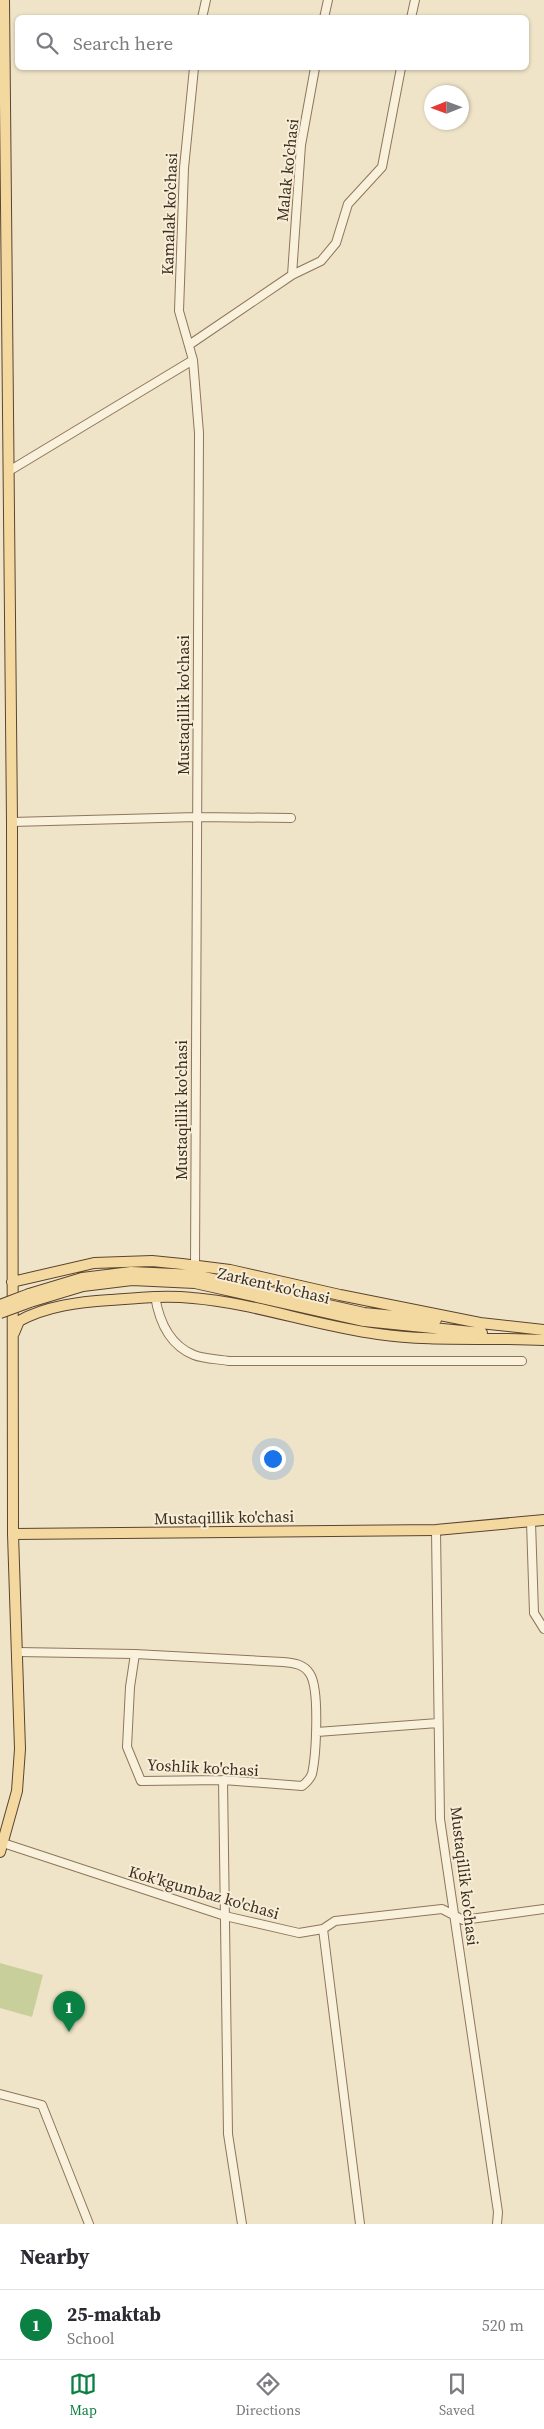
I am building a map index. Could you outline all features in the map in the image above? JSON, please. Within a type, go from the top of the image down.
[{"type":"main road","points":[[2,1847],[14,1809],[19,1773],[18,1652],[13,1534],[12,822],[4,0]]},
{"type":"main road","points":[[12,1282],[94,1264],[152,1262],[230,1270],[340,1295],[480,1322],[544,1330]]},
{"type":"main road","name":"Zarkent ko'chasi","points":[[0,1313],[30,1298],[82,1278],[131,1272],[195,1275],[364,1313],[544,1330]]},
{"type":"main road","name":"Zarkent ko'chasi","points":[[0,1305],[83,1286],[132,1280],[195,1283],[364,1321],[544,1340]]},
{"type":"main road","points":[[12,1342],[18,1321],[32,1314],[82,1302],[155,1296],[194,1298],[236,1305],[325,1326],[380,1335],[544,1340]]},
{"type":"main road","name":"Mustaqillik ko'chasi","points":[[13,1534],[436,1530],[544,1520]]},
{"type":"street","points":[[203,15],[206,0]]},
{"type":"street","points":[[325,15],[328,0]]},
{"type":"street","points":[[412,15],[415,0]]},
{"type":"street","name":"Kamalak ko'chasi","points":[[193,360],[179,311],[184,168],[194,70]]},
{"type":"street","name":"Malak ko'chasi","points":[[292,275],[301,145],[315,70]]},
{"type":"street","points":[[189,346],[292,275],[321,261],[336,243],[348,204],[382,167],[401,70]]},
{"type":"street","points":[[9,471],[193,360]]},
{"type":"street","name":"Mustaqillik ko'chasi","points":[[193,360],[199,433],[195,1266]]},
{"type":"street","points":[[12,822],[197,817],[291,818]]},
{"type":"street","points":[[155,1296],[158,1317],[172,1340],[194,1355],[229,1361],[274,1362],[522,1361]]},
{"type":"street","points":[[531,1522],[534,1613],[544,1629]]},
{"type":"street","name":"Mustaqillik ko'chasi","points":[[436,1530],[440,1819],[498,2212],[497,2224]]},
{"type":"street","name":"Yoshlik ko'chasi","points":[[18,1652],[136,1654],[283,1662],[304,1666],[311,1676],[314,1685],[317,1732],[311,1777],[302,1786],[223,1780],[141,1781],[127,1747],[130,1687],[136,1654]]},
{"type":"street","points":[[317,1732],[438,1723]]},
{"type":"street","points":[[223,1780],[228,2134],[242,2224]]},
{"type":"street","name":"Kok'kgumbaz ko'chasi","points":[[2,1847],[225,1916],[299,1933],[322,1929],[335,1921],[442,1909],[463,1920],[544,1909]]},
{"type":"street","points":[[322,1929],[360,2224]]},
{"type":"street","points":[[0,2094],[42,2105],[89,2224]]},
{"type":"green space","points":[[0,1963],[43,1975],[32,2017],[0,2008]]},
{"type":"place","name":"25-maktab","points":[[69,2032]]}]
